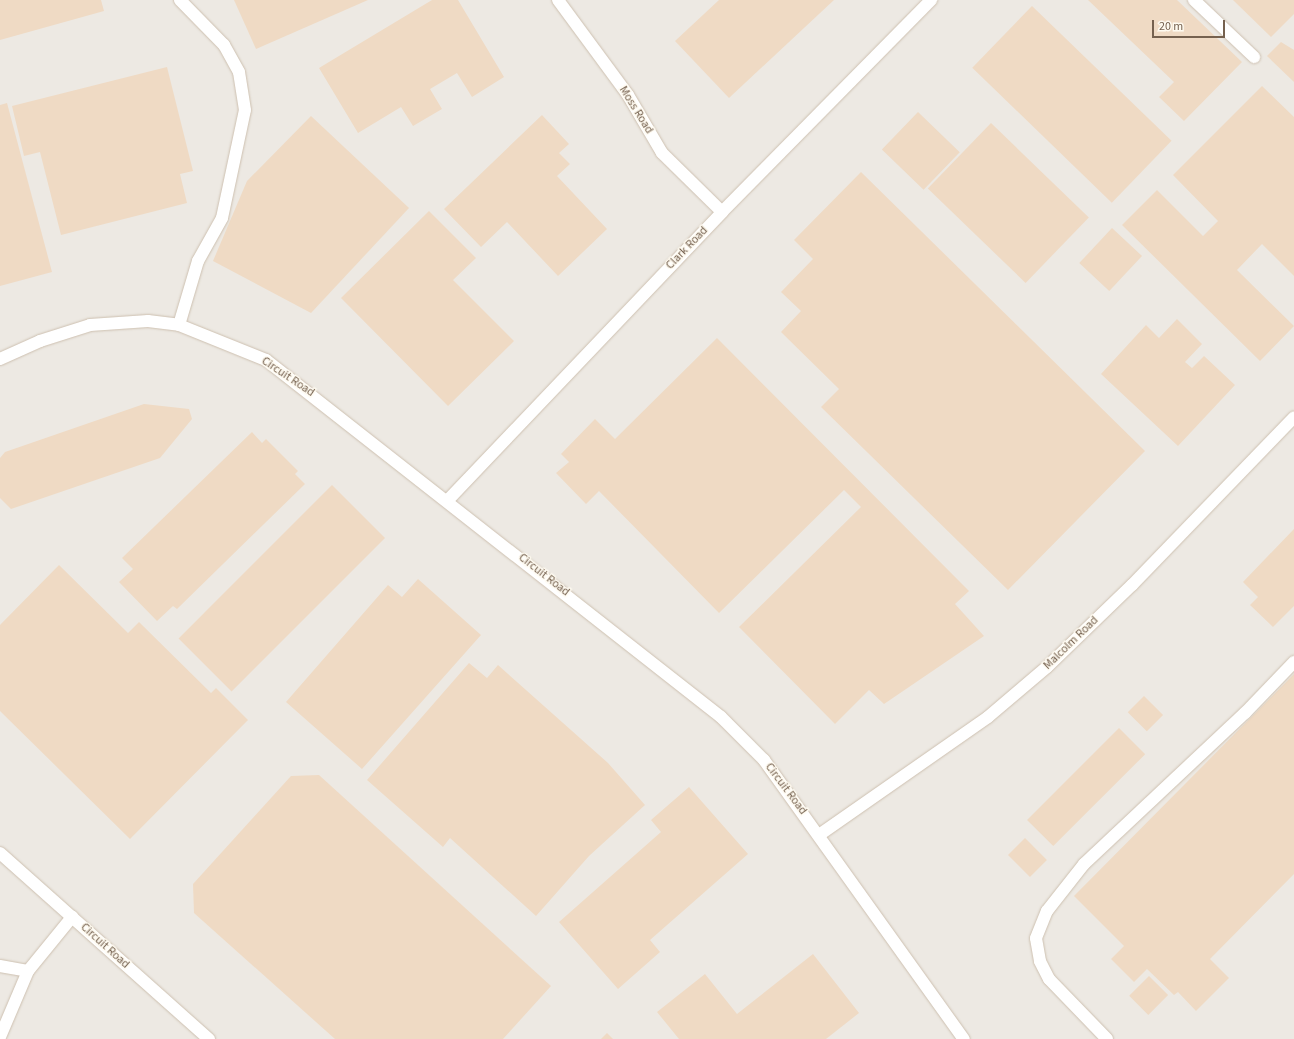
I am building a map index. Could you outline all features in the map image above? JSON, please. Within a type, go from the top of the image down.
[{"type":"lane","points":[[179,325],[198,261],[222,218],[245,110],[239,72],[224,45],[180,0]]},
{"type":"lane","name":"Moss Road","points":[[558,0],[628,95],[662,153],[722,212]]},
{"type":"lane","name":"Clark Road","points":[[448,500],[722,212],[931,0]]},
{"type":"lane","points":[[1194,0],[1254,57]]},
{"type":"lane","name":"Circuit Road","points":[[0,359],[40,341],[90,325],[148,321],[179,325],[266,360],[448,500],[721,717],[764,760],[820,835],[964,1039]]},
{"type":"lane","name":"Malcolm Road","points":[[820,835],[988,717],[1047,667],[1132,585],[1294,417]]},
{"type":"lane","points":[[1107,1039],[1049,979],[1040,960],[1036,938],[1047,911],[1084,864],[1245,713],[1294,662]]},
{"type":"lane","name":"Circuit Road","points":[[0,853],[209,1039]]},
{"type":"lane","points":[[0,1037],[28,971],[72,917]]},
{"type":"lane","points":[[0,966],[28,971]]},
{"type":"shaded area","points":[[0,0],[1294,0],[1294,1039],[0,1039]]},
{"type":"building","points":[[0,0],[101,0],[104,11],[0,40]]},
{"type":"building","points":[[234,0],[368,0],[256,49]]},
{"type":"building","points":[[432,0],[458,0],[504,77],[472,97],[457,73],[430,89],[442,109],[413,126],[401,107],[358,133],[319,68]]},
{"type":"building","points":[[719,0],[834,0],[729,98],[675,41]]},
{"type":"building","points":[[1088,0],[1177,0],[1242,62],[1184,121],[1159,97],[1174,82]]},
{"type":"building","points":[[1233,0],[1294,0],[1294,14],[1271,37]]},
{"type":"building","points":[[1032,6],[1172,141],[1112,203],[972,68]]},
{"type":"building","points":[[1281,42],[1294,50],[1294,82],[1267,56]]},
{"type":"building","points":[[167,67],[193,171],[180,174],[187,203],[61,235],[40,152],[24,156],[12,106]]},
{"type":"building","points":[[1262,86],[1294,117],[1294,276],[1262,244],[1237,270],[1294,326],[1260,361],[1122,225],[1157,190],[1203,236],[1218,221],[1173,175]]},
{"type":"building","points":[[7,103],[52,272],[0,286],[0,105]]},
{"type":"building","points":[[918,112],[960,152],[924,190],[882,149]]},
{"type":"building","points":[[542,115],[569,144],[559,153],[570,164],[557,176],[607,229],[558,276],[507,222],[481,247],[444,209]]},
{"type":"building","points":[[311,116],[409,208],[311,313],[213,261],[247,181]]},
{"type":"building","points":[[991,123],[1089,217],[1026,283],[928,188]]},
{"type":"building","points":[[861,172],[1145,451],[1008,590],[821,407],[839,389],[781,332],[801,311],[781,292],[813,259],[794,240]]},
{"type":"building","points":[[429,211],[476,258],[453,280],[514,341],[448,406],[341,298]]},
{"type":"building","points":[[1112,228],[1142,256],[1109,291],[1079,263]]},
{"type":"building","points":[[1177,319],[1202,344],[1185,362],[1192,368],[1204,356],[1235,385],[1178,446],[1101,374],[1146,325],[1159,338]]},
{"type":"building","points":[[717,338],[969,591],[955,604],[984,636],[884,704],[869,690],[835,724],[739,627],[861,507],[844,490],[719,613],[599,491],[586,504],[556,473],[569,462],[561,454],[595,419],[615,439]]},
{"type":"building","points":[[144,404],[189,409],[192,419],[160,458],[11,509],[0,498],[0,458],[5,452]]},
{"type":"building","points":[[252,432],[262,443],[266,439],[298,471],[295,474],[305,484],[177,609],[173,606],[157,621],[119,582],[133,569],[122,558]]},
{"type":"building","points":[[332,485],[385,538],[232,691],[179,638]]},
{"type":"building","points":[[1294,529],[1294,606],[1273,627],[1250,605],[1258,597],[1243,582]]},
{"type":"building","points":[[59,565],[128,633],[139,622],[211,693],[216,688],[248,720],[130,839],[0,711],[0,625]]},
{"type":"building","points":[[418,579],[481,635],[362,769],[286,702],[388,585],[402,597]]},
{"type":"building","points":[[469,663],[487,678],[498,665],[608,763],[645,805],[589,856],[536,916],[450,838],[443,847],[367,780]]},
{"type":"building","points":[[1294,674],[1294,874],[1210,959],[1229,978],[1196,1011],[1178,992],[1174,995],[1147,969],[1134,982],[1111,959],[1124,946],[1074,896]]},
{"type":"building","points":[[1144,696],[1163,715],[1147,731],[1128,712]]},
{"type":"building","points":[[1119,728],[1145,754],[1053,846],[1027,820]]},
{"type":"building","points":[[319,775],[551,986],[503,1039],[335,1039],[194,913],[193,884],[291,776]]},
{"type":"building","points":[[689,787],[748,854],[650,940],[660,952],[618,989],[559,922],[661,832],[651,820]]},
{"type":"building","points":[[1025,838],[1047,860],[1030,877],[1008,855]]},
{"type":"building","points":[[813,954],[859,1013],[826,1039],[679,1039],[657,1012],[705,974],[737,1014]]},
{"type":"building","points":[[1149,976],[1168,995],[1148,1015],[1129,996]]},
{"type":"building","points":[[607,1033],[613,1039],[601,1039]]}]
